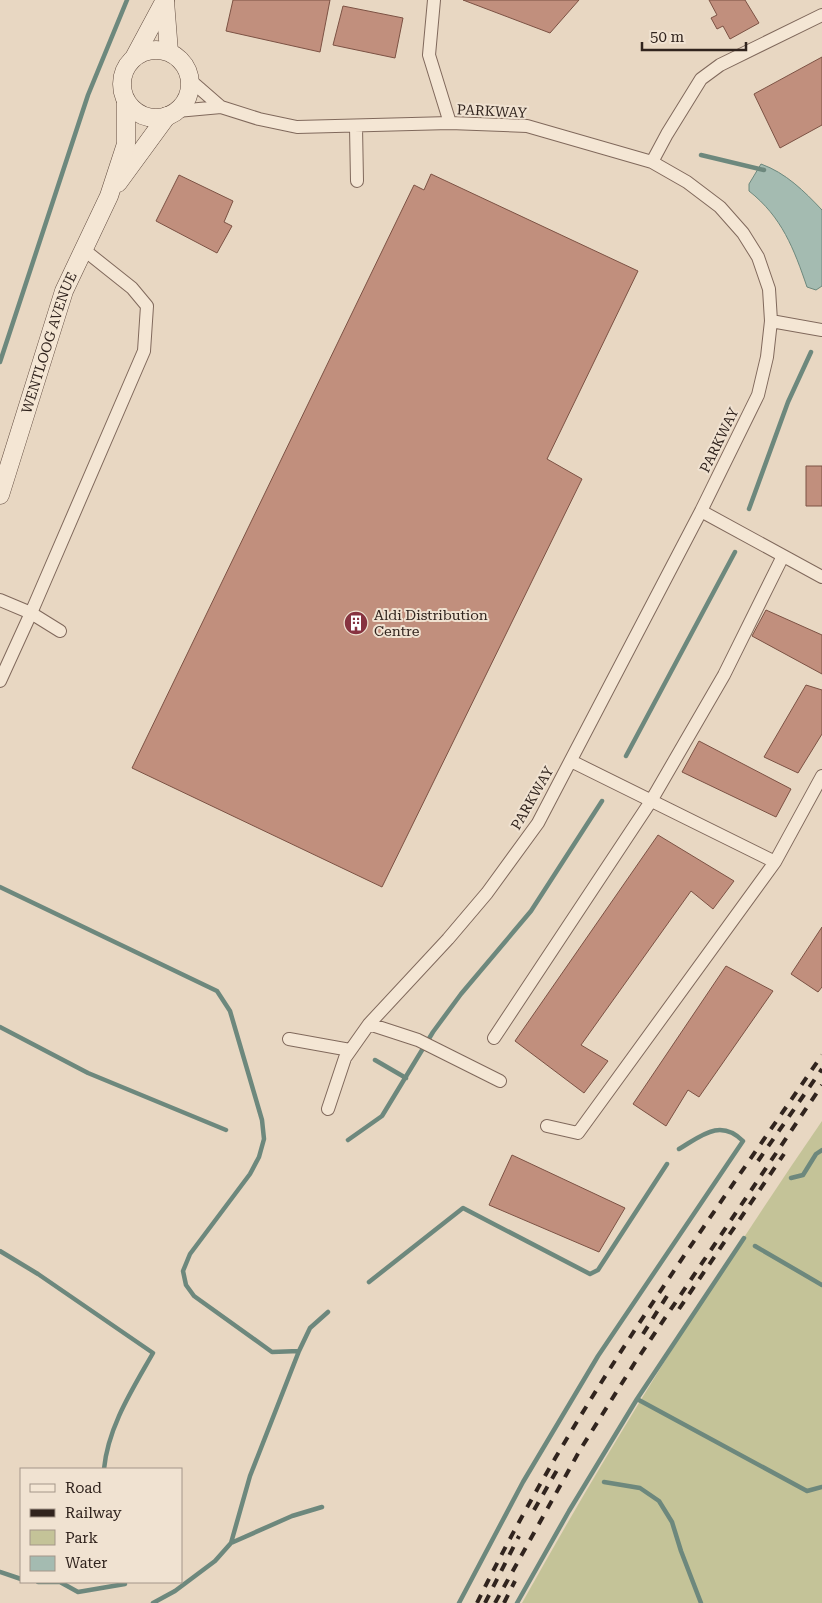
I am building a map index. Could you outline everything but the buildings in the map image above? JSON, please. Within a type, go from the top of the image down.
[{"type":"main road","name":"WENTLOOG AVENUE","points":[[165,0],[169,52]]},
{"type":"main road","name":"WENTLOOG AVENUE","points":[[0,495],[64,291],[109,196],[126,144],[126,101],[122,90],[122,78],[126,67],[135,56],[165,0]]},
{"type":"main road","points":[[135,56],[157,49],[169,52],[179,58],[186,68],[190,80]]},
{"type":"main road","name":"WENTLOOG AVENUE","points":[[109,196],[172,114],[185,102],[190,90],[190,80]]},
{"type":"main road","points":[[126,101],[143,116],[155,118],[172,114]]},
{"type":"street","points":[[434,0],[429,56],[450,123]]},
{"type":"street","points":[[652,162],[701,79],[720,64],[822,15]]},
{"type":"street","name":"PARKWAY","points":[[190,80],[221,107],[259,119],[297,127],[356,127],[450,123],[527,126],[652,162],[687,182],[720,207],[743,233],[758,257],[769,289],[771,322],[767,357],[758,395],[701,511],[538,823],[487,893],[448,939],[369,1024],[350,1050],[338,1077],[328,1109]]},
{"type":"street","name":"PARKWAY","points":[[172,114],[221,107]]},
{"type":"street","points":[[356,127],[356,181]]},
{"type":"street","points":[[0,681],[144,351],[147,306],[132,288],[83,249]]},
{"type":"street","points":[[771,322],[822,330]]},
{"type":"street","points":[[701,511],[822,577]]},
{"type":"street","points":[[494,1038],[652,801],[724,675],[783,556]]},
{"type":"street","points":[[0,600],[31,613],[60,631]]},
{"type":"street","points":[[571,761],[775,862]]},
{"type":"street","points":[[547,1126],[578,1133],[775,862],[822,776]]},
{"type":"street","points":[[369,1024],[418,1040],[500,1081]]},
{"type":"street","points":[[289,1039],[350,1050]]},
{"type":"green space","points":[[822,1121],[822,1603],[522,1603],[666,1359]]},
{"type":"water","points":[[761,164],[787,178],[822,210],[822,286],[816,290],[807,287],[786,234],[770,212],[749,191],[749,184]]},
{"type":"waterway","points":[[0,362],[88,95],[127,0]]},
{"type":"waterway","points":[[701,155],[764,170]]},
{"type":"waterway","points":[[749,509],[788,402],[811,352]]},
{"type":"waterway","points":[[626,756],[735,552]]},
{"type":"waterway","points":[[348,1140],[382,1116],[433,1032],[461,994],[531,911],[602,801]]},
{"type":"waterway","points":[[0,887],[217,991],[230,1011],[262,1120],[264,1139],[259,1157],[250,1174],[190,1254],[183,1271],[186,1285],[194,1296],[272,1352],[299,1351],[310,1328],[328,1312]]},
{"type":"waterway","points":[[0,1027],[88,1073],[226,1130]]},
{"type":"waterway","points":[[375,1060],[406,1078]]},
{"type":"waterway","points":[[459,1603],[523,1482],[598,1356],[743,1141],[735,1134],[718,1130],[703,1135],[679,1149]]},
{"type":"waterway","points":[[791,1178],[803,1175],[816,1154],[822,1150]]},
{"type":"waterway","points":[[369,1282],[463,1208],[590,1274],[598,1270],[667,1164]]},
{"type":"waterway","points":[[517,1603],[569,1511],[637,1399],[744,1238]]},
{"type":"waterway","points":[[755,1246],[822,1285]]},
{"type":"waterway","points":[[0,1251],[38,1274],[153,1353],[122,1409],[110,1438],[104,1468]]},
{"type":"waterway","points":[[153,1603],[175,1591],[215,1561],[231,1543],[250,1476],[299,1351]]},
{"type":"waterway","points":[[637,1399],[807,1491],[822,1487]]},
{"type":"waterway","points":[[604,1482],[640,1488],[659,1501],[672,1522],[701,1603]]},
{"type":"waterway","points":[[231,1543],[292,1516],[322,1507]]},
{"type":"waterway","points":[[0,1572],[20,1579]]},
{"type":"waterway","points":[[62,1583],[78,1592],[125,1584]]},
{"type":"railway","points":[[477,1603],[514,1531],[596,1391],[684,1255],[822,1055]]},
{"type":"railway","points":[[758,1161],[822,1069]]},
{"type":"railway","points":[[495,1603],[580,1450],[634,1364],[822,1085]]},
{"type":"railway","points":[[679,1309],[784,1154]]},
{"type":"railway","points":[[643,1334],[667,1296]]},
{"type":"railway","points":[[534,1510],[560,1465]]},
{"type":"railway","points":[[485,1603],[519,1536]]},
{"type":"railway","points":[[504,1603],[515,1581]]},
{"type":"place","name":"Aldi Distribution Centre","points":[[356,623]]}]
